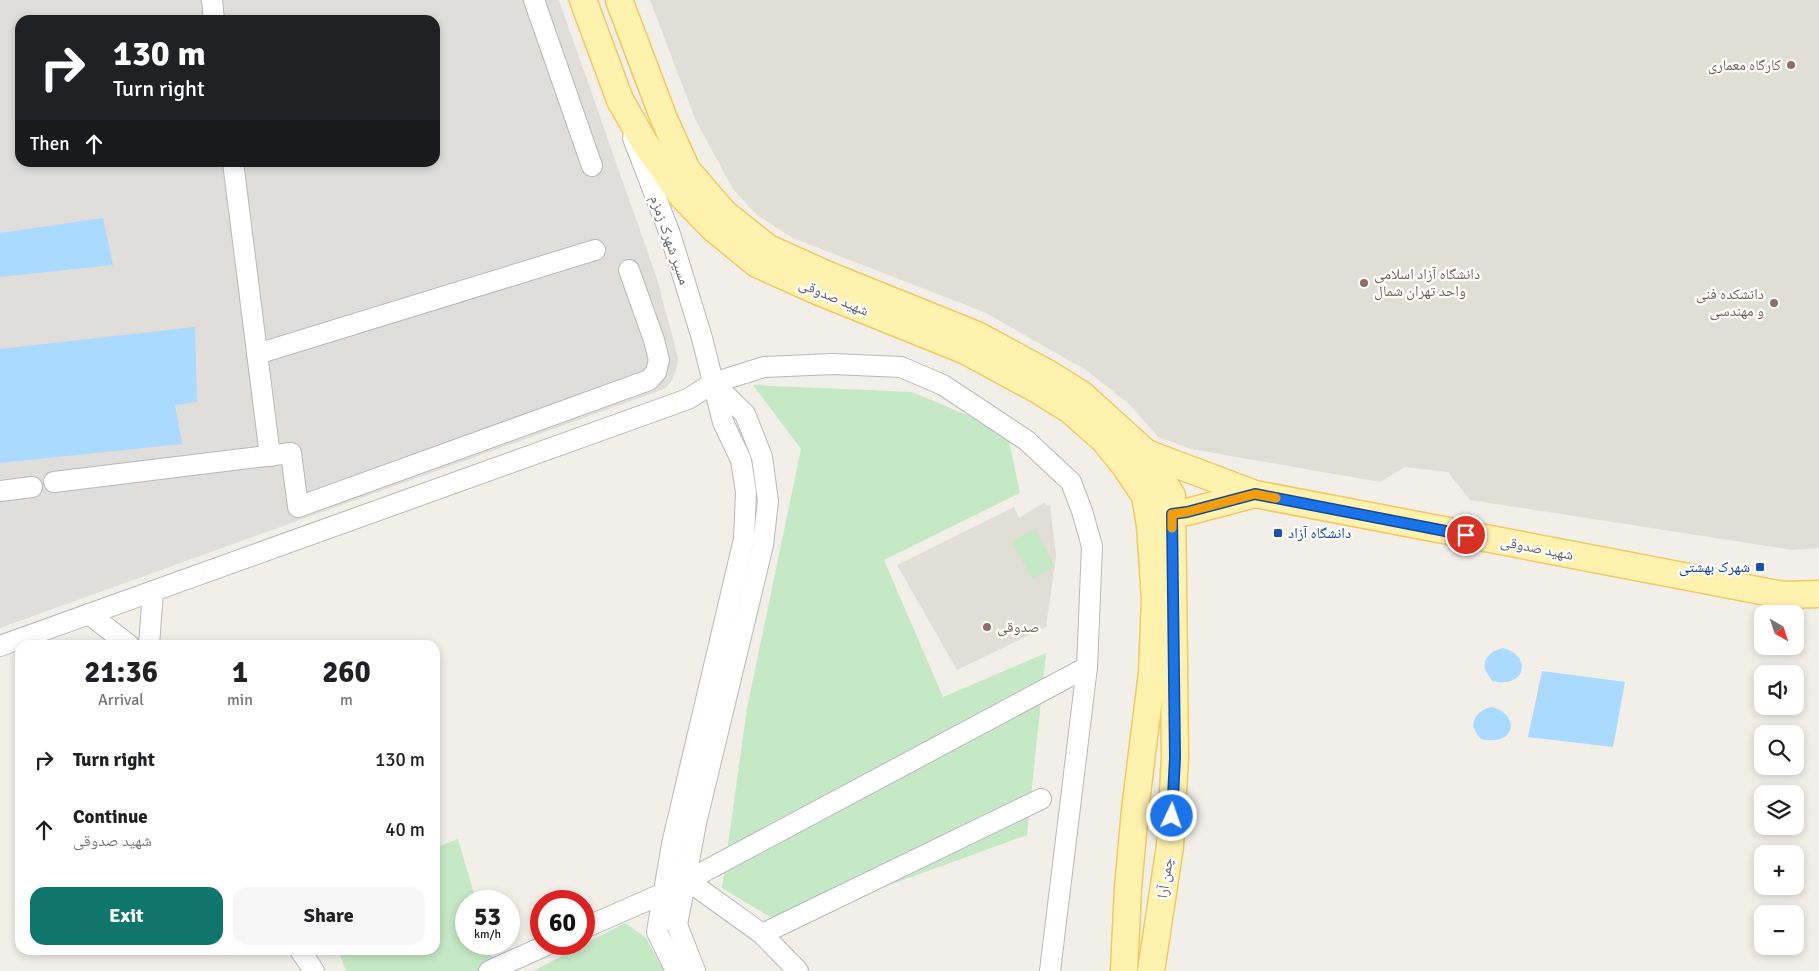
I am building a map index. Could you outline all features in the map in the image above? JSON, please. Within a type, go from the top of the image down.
[{"type":"main road","name":"شهید صدوقی","points":[[583,0],[620,100],[644,142],[682,196],[713,228],[757,264],[817,291],[966,351],[1038,390],[1070,410],[1104,440],[1125,466],[1161,520]]},
{"type":"main road","name":"شهید صدوقی","points":[[619,0],[664,119],[687,170],[724,213],[768,248],[828,275],[977,335],[1049,374],[1081,394],[1146,454],[1172,496],[1161,520]]},
{"type":"main road","name":"شهید صدوقی","points":[[1146,454],[1255,494],[1783,595],[1819,594]]},
{"type":"main road","points":[[1124,971],[1128,888],[1135,810],[1152,673],[1161,520],[1255,494]]},
{"type":"main road","name":"چمن آرا","points":[[1151,971],[1170,846],[1175,758],[1161,520]]},
{"type":"main road","points":[[1135,810],[1152,828],[1160,826],[1172,816]]},
{"type":"main road","points":[[1128,888],[1141,872],[1150,872],[1157,877],[1164,891]]},
{"type":"street","points":[[212,0],[214,15]]},
{"type":"street","points":[[534,0],[592,166]]},
{"type":"street","name":"مسیر شهرک زمزم","points":[[620,100],[670,234],[702,338],[723,422],[741,460],[746,492],[744,538],[672,844],[658,932],[676,971]]},
{"type":"street","points":[[234,167],[270,456]]},
{"type":"street","points":[[657,202],[670,191],[682,196]]},
{"type":"street","points":[[257,354],[595,250]]},
{"type":"street","points":[[54,482],[291,453],[298,507],[649,380],[656,372],[659,360],[654,340],[629,270]]},
{"type":"street","points":[[17,640],[688,399],[712,383],[764,367],[833,364],[901,367],[943,385],[1026,440],[1071,482],[1092,546],[1087,667],[1050,971]]},
{"type":"street","points":[[695,971],[677,925],[687,880],[696,823],[763,545],[768,500],[762,457],[746,414],[712,383]]},
{"type":"street","points":[[0,491],[32,488]]},
{"type":"street","points":[[148,640],[153,591]]},
{"type":"street","points":[[89,614],[123,640]]},
{"type":"street","points":[[0,646],[15,641]]},
{"type":"street","points":[[595,923],[664,893],[1087,667]]},
{"type":"street","points":[[762,934],[1041,799]]},
{"type":"street","points":[[687,880],[762,934],[798,971]]},
{"type":"street","points":[[489,971],[530,953]]},
{"type":"street","points":[[303,955],[314,971]]},
{"type":"shaded area","points":[[0,0],[559,0],[657,279],[678,357],[672,381],[664,389],[0,628]]},
{"type":"shaded area","name":"دانشگاه آزاد اسلامی واحد تهران شمال","points":[[650,0],[1819,0],[1819,548],[1793,550],[1470,500],[1448,472],[1405,467],[1380,482],[1191,449],[1158,437],[1129,404],[1086,370],[984,312],[793,238],[757,215],[733,189],[696,121]]},
{"type":"shaded area","points":[[1045,502],[1046,506],[1050,505],[1056,556],[1046,627],[957,670],[897,565],[1014,507],[1019,518]]},
{"type":"green space","points":[[753,385],[912,392],[1007,432],[1020,493],[884,560],[943,697],[1046,653],[1027,835],[782,924],[722,888],[747,708],[801,449]]},
{"type":"green space","points":[[1035,529],[1055,567],[1032,579],[1012,541]]},
{"type":"green space","points":[[458,839],[473,890],[455,890],[455,955],[492,955],[495,966],[477,971],[346,971],[340,955],[440,955],[440,846]]},
{"type":"green space","points":[[625,923],[646,938],[664,971],[533,971],[564,955],[595,955],[595,939]]},
{"type":"water","points":[[103,218],[113,265],[0,277],[0,233]]},
{"type":"water","points":[[195,327],[197,402],[175,405],[182,444],[0,463],[0,349]]},
{"type":"water","points":[[1503,648],[1518,657],[1522,670],[1519,676],[1513,680],[1504,682],[1492,681],[1486,670],[1485,661],[1492,653]]},
{"type":"water","points":[[1542,671],[1625,682],[1613,747],[1528,737]]},
{"type":"water","points":[[1492,707],[1507,716],[1510,722],[1510,729],[1508,734],[1502,738],[1493,740],[1481,739],[1475,729],[1474,720],[1482,711]]},
{"type":"slow traffic","points":[[1172,528],[1172,514],[1187,512],[1255,494],[1276,498]]},
{"type":"place","name":"کارگاه معماری","points":[[1791,65]]},
{"type":"place","name":"دانشگاه آزاد اسلامی واحد تهران شمال","points":[[1364,283]]},
{"type":"place","name":"دانشکده فنی و مهندسی","points":[[1774,303]]},
{"type":"place","name":"دانشگاه آزاد","points":[[1278,533]]},
{"type":"place","name":"شهرک بهشتی","points":[[1760,567]]},
{"type":"place","name":"صدوقی","points":[[987,627]]},
{"type":"route","points":[[1172,816],[1175,758],[1172,514],[1187,512],[1255,494],[1466,535]]}]
